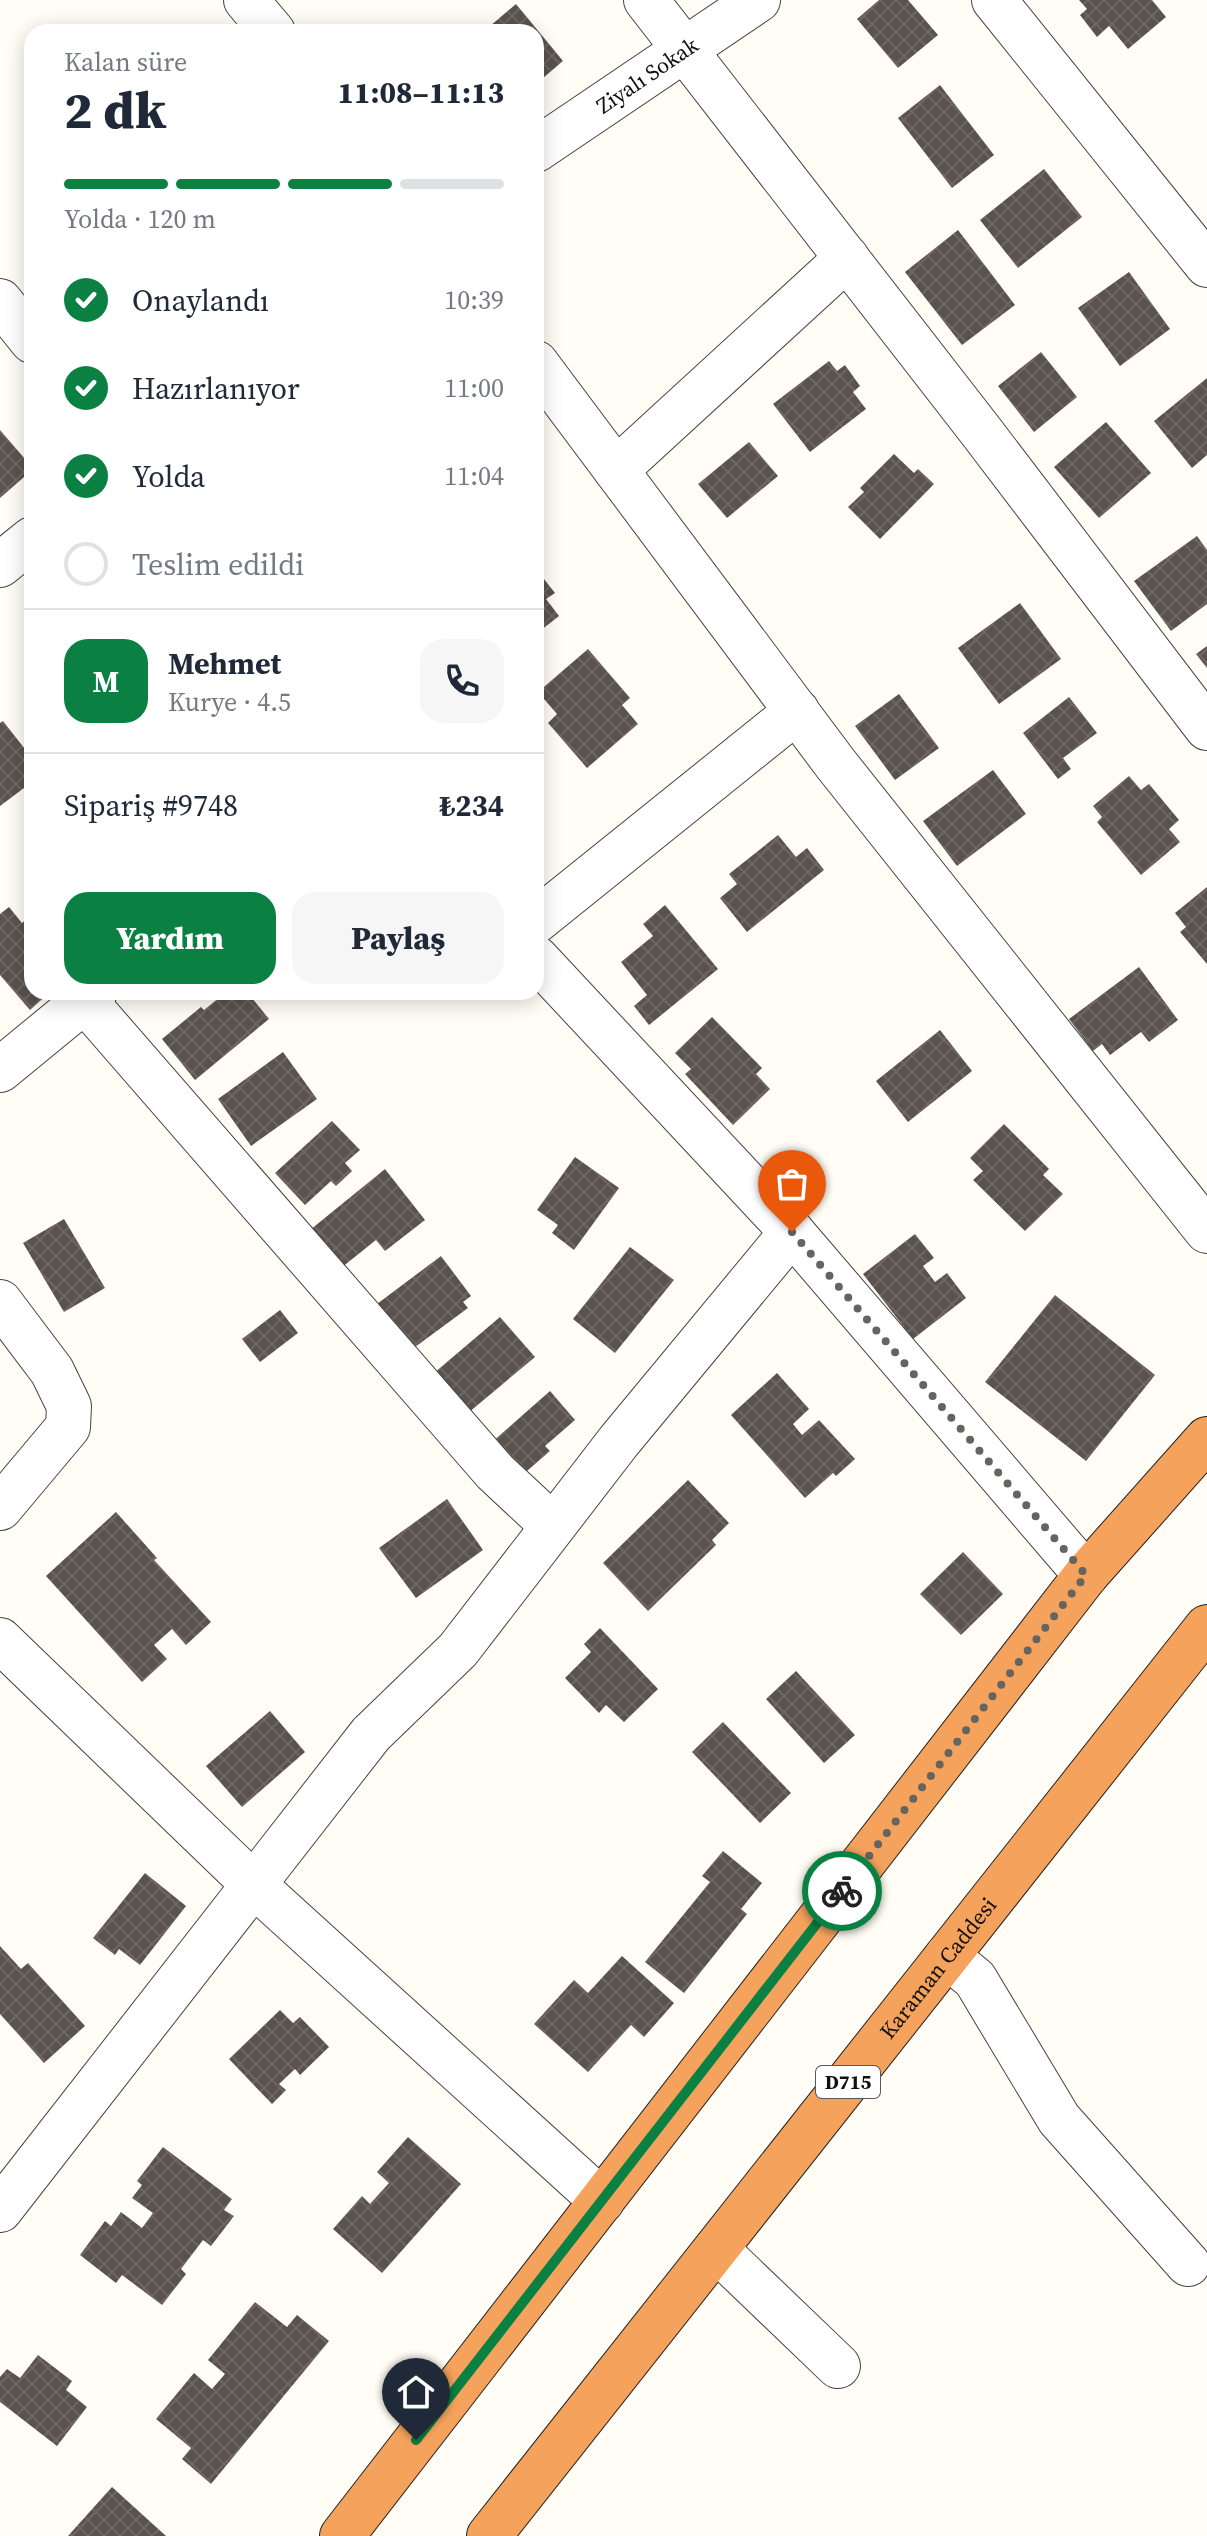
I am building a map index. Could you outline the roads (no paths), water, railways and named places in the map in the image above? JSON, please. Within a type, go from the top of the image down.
[{"type":"highway","points":[[342,2536],[1086,1575],[1207,1439]]},
{"type":"highway","name":"Karaman Caddesi","points":[[489,2536],[1207,1627]]},
{"type":"street","points":[[246,0],[266,24]]},
{"type":"street","points":[[646,0],[1207,728]]},
{"type":"street","name":"Ziyalı Sokak","points":[[544,145],[758,0]]},
{"type":"street","points":[[994,0],[1207,265]]},
{"type":"street","points":[[616,470],[847,258]]},
{"type":"street","points":[[0,301],[24,331]]},
{"type":"street","points":[[544,374],[797,711],[1207,1231]]},
{"type":"street","points":[[0,565],[24,546]]},
{"type":"street","points":[[544,915],[797,711]]},
{"type":"street","points":[[544,967],[792,1232],[1086,1575]]},
{"type":"street","points":[[0,1070],[85,1000]]},
{"type":"street","points":[[93,1000],[495,1472],[553,1526]]},
{"type":"street","points":[[0,2210],[371,1734],[458,1650],[619,1441],[792,1232]]},
{"type":"street","points":[[0,1302],[52,1371],[69,1406],[68,1427],[0,1508]]},
{"type":"street","points":[[0,1640],[254,1885],[602,2201]]},
{"type":"street","points":[[947,1956],[975,1979],[1059,2119],[1188,2264]]},
{"type":"street","points":[[716,2249],[838,2366]]}]
